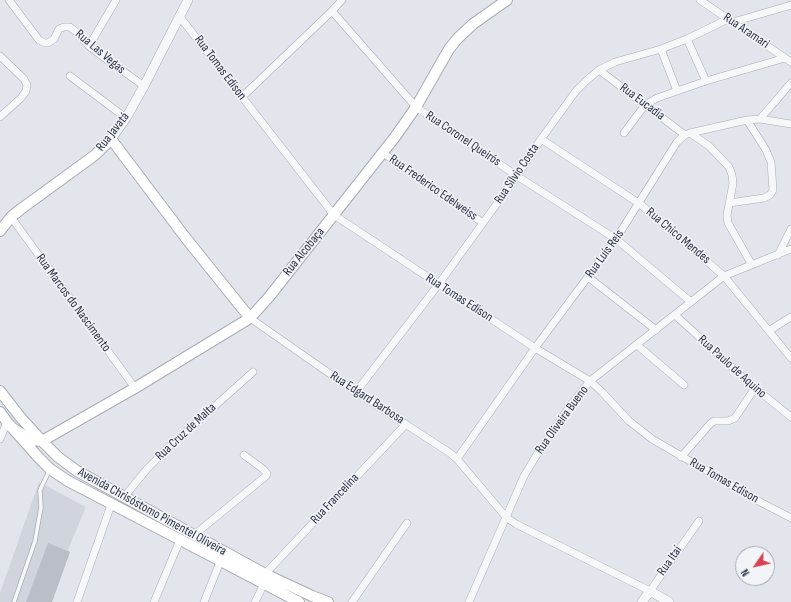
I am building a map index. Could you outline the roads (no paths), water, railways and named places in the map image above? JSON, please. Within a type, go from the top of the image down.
[{"type":"main road","name":"Rua Alcobaça","points":[[42,441],[135,388],[250,318],[269,297],[383,153],[416,107],[448,49],[458,38],[479,20],[507,0]]},
{"type":"main road","name":"Rua Javatá","points":[[0,231],[11,217],[95,155],[111,139]]},
{"type":"main road","name":"Rua Edgard Barbosa","points":[[111,139],[185,237],[250,318]]},
{"type":"main road","name":"Avenida Chrisóstomo Pimentel Oliveira","points":[[0,391],[21,418],[42,441],[58,457],[77,471],[265,574],[328,602]]},
{"type":"main road","name":"Avenida Chrisóstomo Pimentel Oliveira","points":[[3,421],[50,469],[68,481],[220,562],[299,602]]},
{"type":"main road","points":[[3,421],[31,440],[42,441]]},
{"type":"street","points":[[89,46],[116,0]]},
{"type":"street","name":"Rua Javatá","points":[[111,139],[126,118],[144,86],[188,0]]},
{"type":"street","points":[[242,98],[342,0]]},
{"type":"street","name":"Rua Aramari","points":[[700,0],[788,60]]},
{"type":"street","name":"Rua Las Vegas","points":[[13,1],[32,32],[42,42],[48,43],[59,29],[66,26],[74,30],[89,46],[144,86]]},
{"type":"street","name":"Rua Sílvio Costa","points":[[356,392],[438,285],[576,91],[587,80],[599,70],[615,62],[660,49],[730,20],[791,5]]},
{"type":"street","name":"Rua Coronel Queirós","points":[[332,11],[416,107],[517,176],[616,239],[691,302]]},
{"type":"street","name":"Rua Tomas Edison","points":[[180,17],[334,215],[535,348],[590,381],[640,430],[681,457],[791,518]]},
{"type":"street","points":[[687,38],[706,81]]},
{"type":"street","points":[[660,49],[677,91]]},
{"type":"street","points":[[0,56],[24,79],[27,85],[26,91],[21,98],[0,117]]},
{"type":"street","points":[[624,133],[645,104],[657,98],[706,81],[788,60]]},
{"type":"street","name":"Rua Eucadia","points":[[599,70],[687,134],[709,146],[729,167],[733,183],[727,216],[728,224],[752,265]]},
{"type":"street","points":[[70,76],[126,118]]},
{"type":"street","points":[[760,119],[791,82]]},
{"type":"street","points":[[687,134],[747,120],[760,119],[791,124]]},
{"type":"street","points":[[729,203],[764,198],[770,195],[773,190],[770,162],[766,150],[747,120]]},
{"type":"street","name":"Rua Luís Reis","points":[[456,458],[616,239],[640,204],[677,142],[687,134]]},
{"type":"street","name":"Rua Chico Mendes","points":[[541,139],[640,204],[724,276],[770,330],[791,358]]},
{"type":"street","name":"Rua Frederico Edelweiss","points":[[383,153],[483,223]]},
{"type":"street","name":"Rua Marcos do Nascimento","points":[[11,217],[135,388]]},
{"type":"street","points":[[778,255],[791,229]]},
{"type":"street","name":"Rua Oliveira Bueno","points":[[469,602],[516,494],[536,456],[570,406],[590,381],[724,276],[791,249]]},
{"type":"street","points":[[588,277],[656,330]]},
{"type":"street","name":"Rua Paulo de Aquino","points":[[675,315],[755,388],[791,417]]},
{"type":"street","points":[[770,330],[791,317]]},
{"type":"street","name":"Rua Edgard Barbosa","points":[[250,318],[356,392],[456,458],[506,517],[516,524],[669,602]]},
{"type":"street","points":[[637,345],[684,385]]},
{"type":"street","name":"Rua Cruz de Malta","points":[[124,498],[147,469],[170,446],[252,372]]},
{"type":"street","points":[[681,457],[714,421],[728,421],[735,418],[755,388]]},
{"type":"street","points":[[0,439],[3,421]]},
{"type":"street","name":"Rua Francelina","points":[[265,574],[406,424]]},
{"type":"street","points":[[194,535],[266,476],[267,474],[263,468],[244,455]]},
{"type":"street","points":[[77,602],[111,504]]},
{"type":"street","name":"Rua Itaí","points":[[642,602],[699,521]]},
{"type":"street","points":[[352,602],[407,523]]},
{"type":"street","points":[[154,602],[180,540]]},
{"type":"street","points":[[204,602],[220,562]]},
{"type":"street","points":[[255,602],[264,584]]},
{"type":"lane","points":[[14,602],[35,541],[41,507],[40,490],[50,469]]}]
